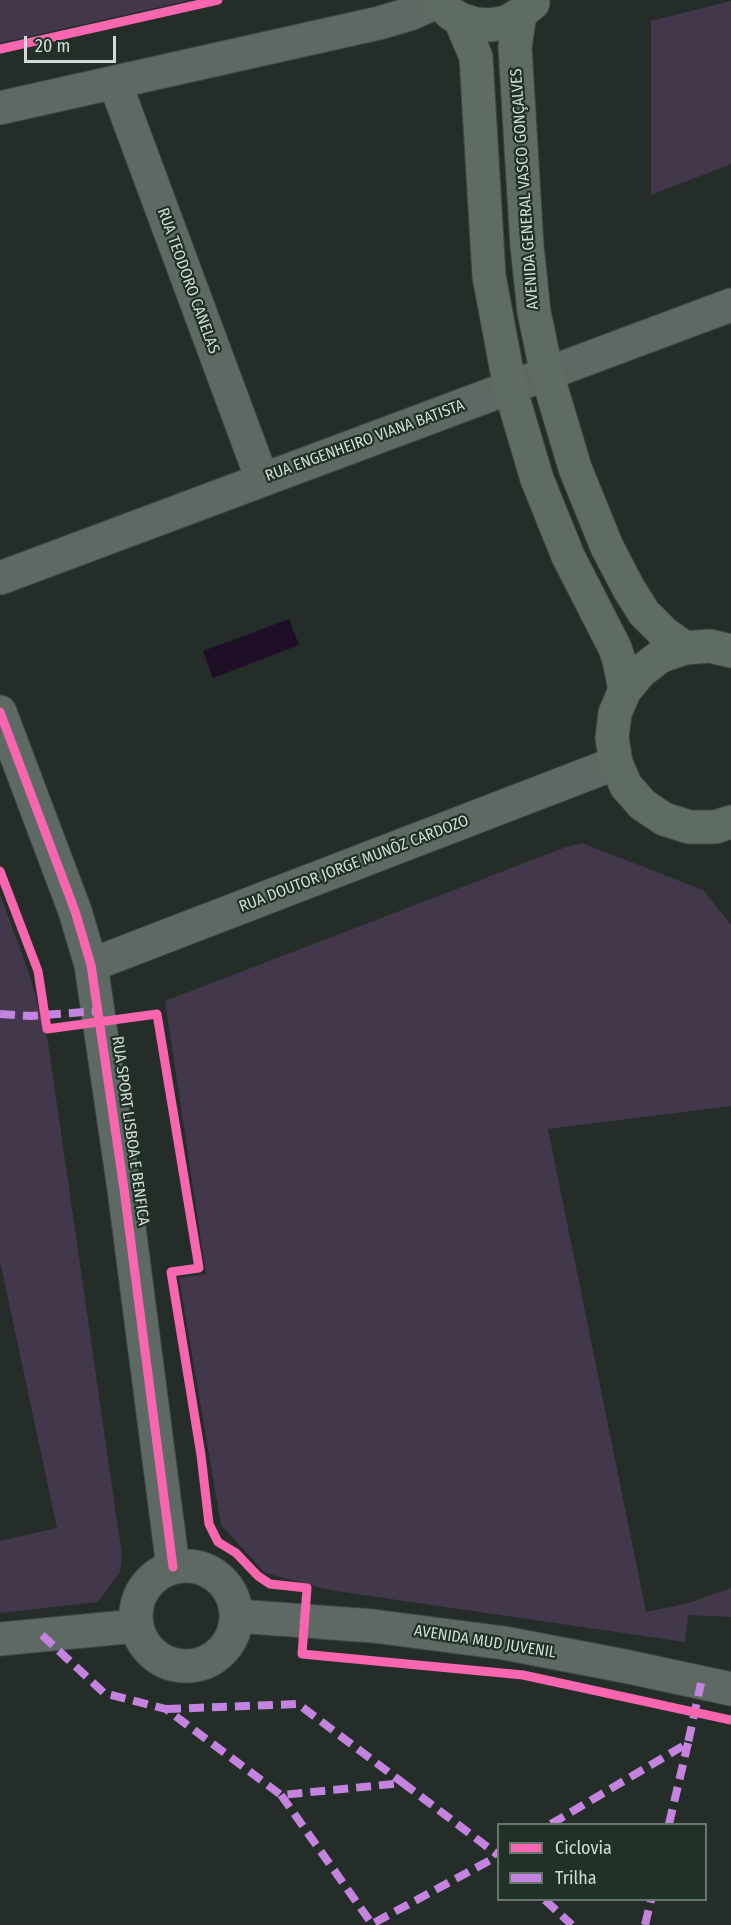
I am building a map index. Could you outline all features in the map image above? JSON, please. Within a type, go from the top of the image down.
[{"type":"main road","points":[[446,7],[475,24],[491,25],[507,22],[527,7]]},
{"type":"main road","points":[[446,7],[476,57],[489,276],[495,318],[510,388],[537,479],[568,556],[615,648],[625,690]]},
{"type":"main road","name":"AVENIDA GENERAL VASCO GONÇALVES","points":[[527,7],[515,47],[527,246],[534,312],[547,374],[575,468],[613,557],[644,613],[664,633],[685,648]]},
{"type":"main road","points":[[726,830],[689,827],[664,819],[643,806],[626,786],[616,763],[612,738],[615,713],[625,690],[641,671],[661,656],[685,648],[710,646],[731,651]]},
{"type":"street","points":[[0,108],[446,7]]},
{"type":"street","name":"RUA TEODORO CANELAS","points":[[115,83],[262,479]]},
{"type":"street","name":"RUA ENGENHEIRO VIANA BATISTA","points":[[0,578],[731,304]]},
{"type":"street","name":"RUA SPORT LISBOA E BENFICA","points":[[0,712],[75,911],[92,965],[124,1189],[173,1567]]},
{"type":"street","name":"RUA DOUTOR JORGE MUNÕZ CARDOZO","points":[[92,965],[616,763]]},
{"type":"street","points":[[188,1565],[203,1568],[217,1576],[228,1587],[235,1601],[237,1616],[234,1632],[226,1646],[214,1658],[199,1664],[183,1666],[167,1662],[153,1654],[142,1641],[136,1626],[136,1611],[147,1583],[159,1573],[173,1567],[188,1565]]},
{"type":"street","name":"AVENIDA MUD JUVENIL","points":[[237,1616],[373,1626],[504,1643],[731,1689]]},
{"type":"street","points":[[0,1639],[136,1626]]},
{"type":"shaded area","points":[[0,0],[191,0],[0,43]]},
{"type":"shaded area","points":[[731,1],[731,164],[651,195],[651,21]]},
{"type":"shaded area","points":[[289,619],[299,645],[213,678],[203,651]]},
{"type":"shaded area","points":[[582,843],[703,890],[731,925],[731,1106],[548,1129],[646,1612],[689,1603],[731,1588],[731,1617],[688,1615],[685,1642],[329,1590],[265,1573],[221,1525],[179,1278],[206,1274],[165,1001],[566,847]]},
{"type":"shaded area","points":[[0,894],[29,973],[48,1042],[122,1556],[120,1572],[98,1602],[0,1613],[0,1541],[57,1528],[0,1261]]},
{"type":"marked path","points":[[0,1014],[30,1016],[98,1011]]},
{"type":"marked path","points":[[42,1635],[104,1693],[166,1709],[281,1795],[403,1783],[497,1854]]},
{"type":"marked path","points":[[553,1823],[688,1743],[701,1683]]},
{"type":"marked path","points":[[166,1709],[298,1704],[403,1783]]},
{"type":"marked path","points":[[669,1823],[688,1743]]},
{"type":"marked path","points":[[281,1795],[372,1924],[497,1857]]},
{"type":"marked path","points":[[546,1901],[572,1925]]},
{"type":"marked path","points":[[645,1925],[651,1901]]},
{"type":"cycle path","points":[[0,49],[218,0]]},
{"type":"cycle path","points":[[0,712],[75,911],[91,965],[124,1189],[173,1567]]},
{"type":"cycle path","points":[[0,871],[38,971],[47,1029],[157,1014],[199,1268],[171,1272],[201,1455],[209,1524],[218,1542],[236,1553],[258,1576],[270,1584],[307,1588],[302,1654],[523,1675],[731,1720]]}]
